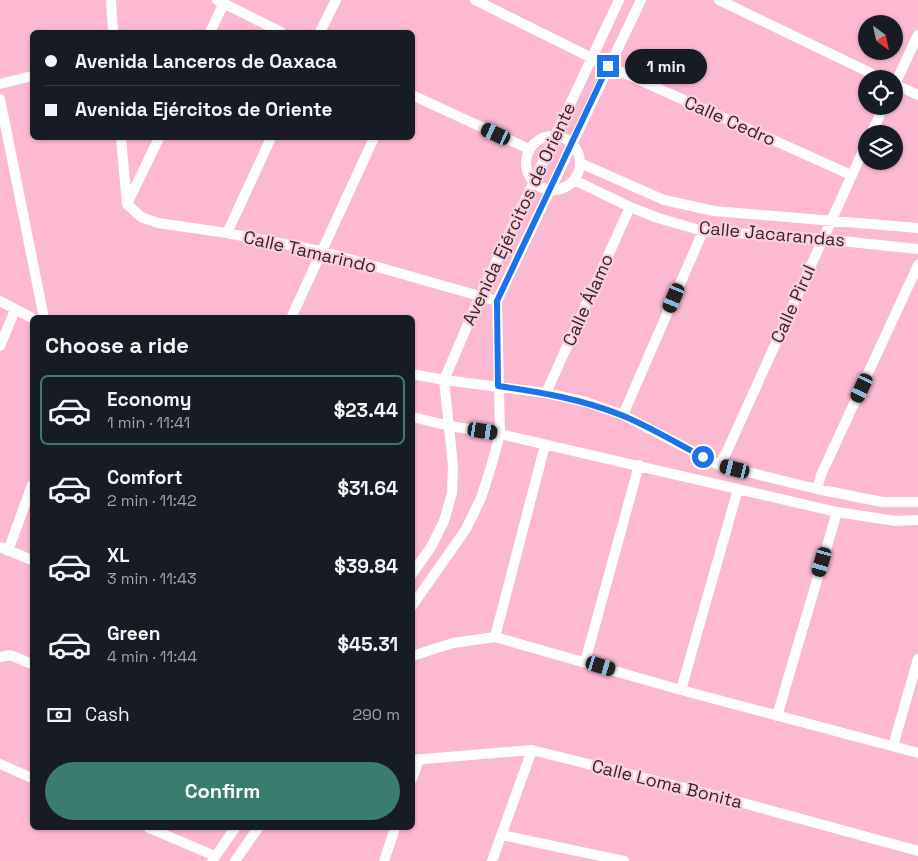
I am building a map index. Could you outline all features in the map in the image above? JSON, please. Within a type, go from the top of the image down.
[{"type":"street","points":[[111,0],[113,30]]},
{"type":"street","points":[[321,30],[336,0]]},
{"type":"street","name":"Calle Cedro","points":[[475,0],[608,66],[851,175]]},
{"type":"street","name":"Avenida Ejércitos de Oriente","points":[[444,380],[480,296],[619,0]]},
{"type":"street","name":"Avenida Ejércitos de Oriente","points":[[415,602],[466,529],[481,498],[500,434],[497,301],[641,0]]},
{"type":"street","points":[[719,0],[865,70]]},
{"type":"street","points":[[211,30],[220,2],[277,30]]},
{"type":"street","points":[[901,70],[918,35]]},
{"type":"street","points":[[0,84],[30,76]]},
{"type":"street","points":[[903,89],[918,95]]},
{"type":"street","points":[[415,96],[530,149]]},
{"type":"street","points":[[0,99],[43,315]]},
{"type":"street","points":[[554,136],[564,138],[572,144],[578,153],[580,163],[579,172],[574,180],[564,188],[550,190],[533,182],[529,177],[526,163],[533,144],[543,138],[554,136]]},
{"type":"street","points":[[120,140],[127,204]]},
{"type":"street","points":[[127,204],[158,140]]},
{"type":"street","points":[[227,233],[270,140]]},
{"type":"street","points":[[291,315],[373,140]]},
{"type":"street","name":"Calle Pirul","points":[[719,465],[858,161]]},
{"type":"street","name":"Calle Jacarandas","points":[[580,163],[664,200],[714,211],[918,228]]},
{"type":"street","name":"Calle Jacarandas","points":[[574,180],[630,207],[658,218],[703,231],[822,238],[918,249]]},
{"type":"street","points":[[658,218],[664,200]]},
{"type":"street","name":"Calle Tamarindo","points":[[127,204],[141,217],[158,223],[227,233],[321,251],[497,301]]},
{"type":"street","name":"Calle Álamo","points":[[546,393],[630,207]]},
{"type":"street","points":[[622,415],[703,231]]},
{"type":"street","points":[[817,489],[821,475],[918,265]]},
{"type":"street","points":[[0,301],[30,317]]},
{"type":"street","points":[[0,346],[15,310]]},
{"type":"street","points":[[415,375],[546,393],[586,402],[622,415],[719,465],[817,489],[882,502],[918,502]]},
{"type":"street","points":[[415,570],[431,547],[444,521],[452,493],[453,465],[444,380]]},
{"type":"street","points":[[415,418],[450,426],[500,434],[639,465],[837,512],[896,521],[918,520]]},
{"type":"street","points":[[495,637],[545,445]]},
{"type":"street","points":[[585,662],[639,465]]},
{"type":"street","points":[[681,690],[738,489]]},
{"type":"street","points":[[30,490],[4,549],[30,559]]},
{"type":"street","points":[[777,716],[837,512]]},
{"type":"street","points":[[415,655],[453,644],[495,637],[681,690],[918,753]]},
{"type":"street","points":[[0,658],[10,655],[30,663]]},
{"type":"street","points":[[893,746],[918,659]]},
{"type":"street","points":[[492,861],[532,750]]},
{"type":"street","name":"Calle Loma Bonita","points":[[416,760],[532,750],[918,851]]},
{"type":"street","points":[[0,764],[30,777]]},
{"type":"street","points":[[152,830],[213,859],[234,830]]},
{"type":"street","points":[[234,861],[257,830]]},
{"type":"street","points":[[384,861],[395,830]]},
{"type":"street","points":[[502,834],[578,856],[624,861]]},
{"type":"route","points":[[608,66],[497,301],[498,386],[546,393],[586,402],[622,415],[703,457]]}]
